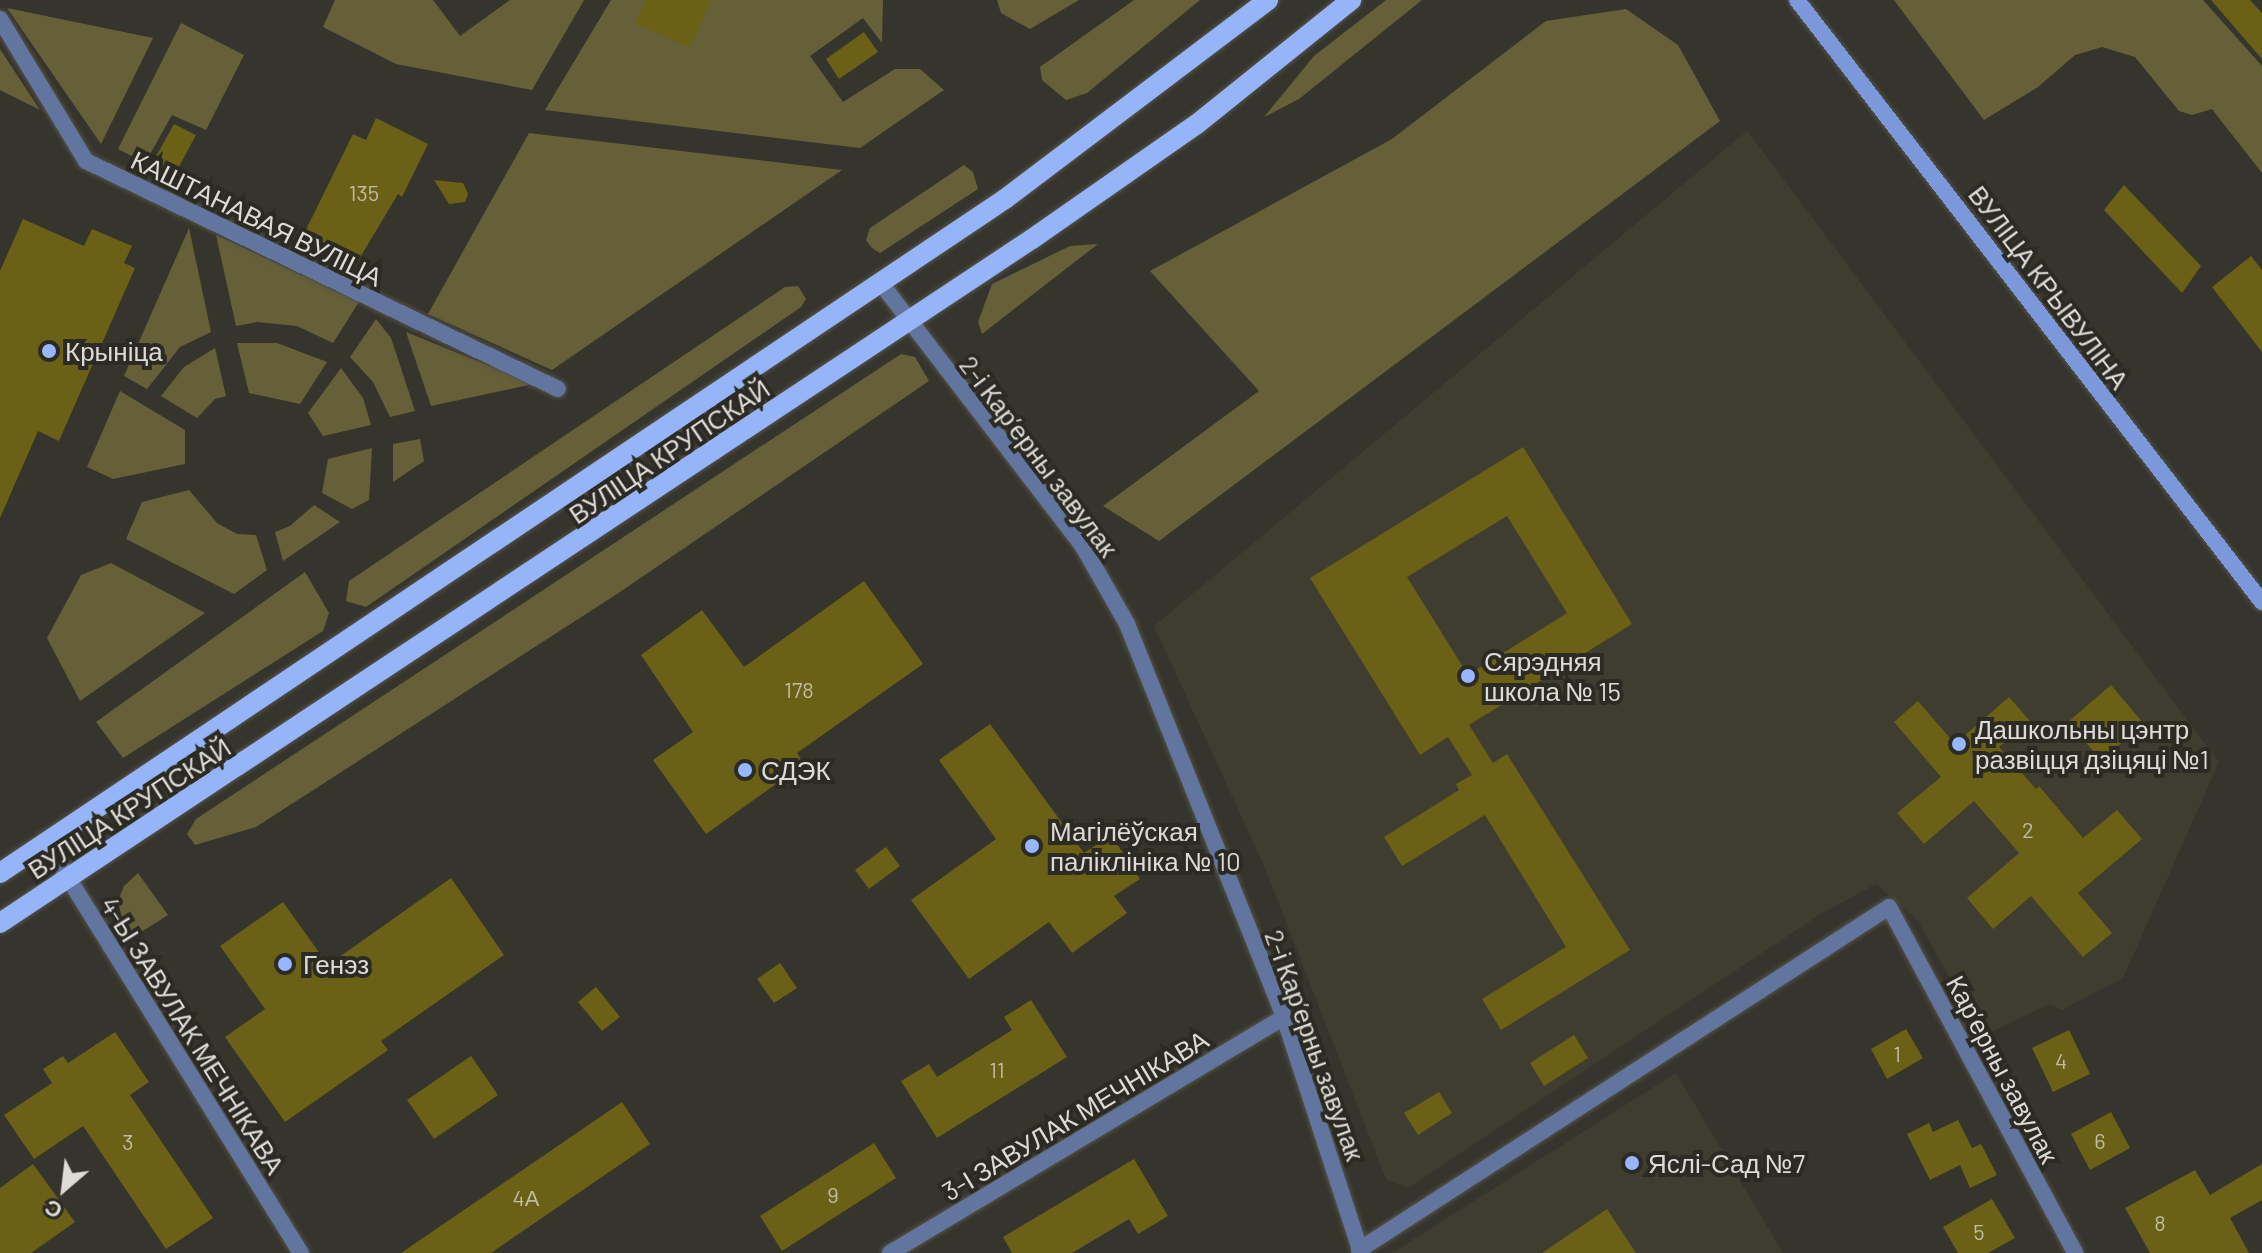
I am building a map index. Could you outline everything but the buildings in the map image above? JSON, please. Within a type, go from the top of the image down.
[{"type":"main road","name":"ВУЛІЦА КРУПСКАЙ","points":[[0,873],[1005,199],[1268,0]]},
{"type":"main road","name":"ВУЛІЦА КРУПСКАЙ","points":[[0,923],[909,323],[1197,124],[1351,0]]},
{"type":"main road","name":"ВУЛІЦА КРЫВУЛІНА","points":[[1797,0],[2262,602]]},
{"type":"street","name":"КАШТАНАВАЯ ВУЛІЦА","points":[[0,19],[86,161],[558,389]]},
{"type":"street","name":"2-і Карʼерны завулак","points":[[880,282],[1082,545],[1127,624],[1284,1017],[1360,1251]]},
{"type":"street","name":"4-Ы ЗАВУЛАК МЕЧНІКАВА","points":[[46,842],[301,1253]]},
{"type":"street","name":"Карʼерны завулак","points":[[1360,1251],[1889,907],[2075,1253]]},
{"type":"street","name":"3-І ЗАВУЛАК МЕЧНІКАВА","points":[[890,1253],[1284,1017]]},
{"type":"shaded area","points":[[335,0],[433,0],[460,36],[510,0],[584,0],[532,90],[396,64],[323,27]]},
{"type":"shaded area","points":[[611,0],[883,0],[882,43],[863,18],[810,56],[843,102],[895,69],[920,69],[944,90],[860,148],[545,110]]},
{"type":"shaded area","points":[[997,0],[1079,0],[1030,29],[1001,13]]},
{"type":"shaded area","points":[[1134,0],[1200,0],[1087,93],[1066,100],[1042,80],[1040,67]]},
{"type":"shaded area","points":[[1386,0],[1422,0],[1299,99],[1264,117],[1314,56]]},
{"type":"shaded area","points":[[1894,0],[2203,0],[2262,66],[2262,173],[2212,109],[2192,115],[2179,111],[2135,57],[2102,47],[2075,55],[2038,87],[1984,120]]},
{"type":"shaded area","points":[[7,8],[153,38],[101,144]]},
{"type":"shaded area","points":[[1626,9],[1678,45],[1720,121],[1159,541],[1103,506],[1259,391],[1150,271],[1392,139],[1546,21]]},
{"type":"shaded area","points":[[181,23],[244,55],[206,130],[172,115],[145,163],[118,149]]},
{"type":"shaded area","points":[[0,49],[40,110],[0,90]]},
{"type":"shaded area","name":"Сярэдняя школа № 15","points":[[1747,131],[2219,762],[2123,978],[2062,1010],[2050,1004],[1982,1036],[1918,921],[1876,884],[1819,915],[1408,1188],[1386,1179],[1265,868],[1154,626]]},
{"type":"shaded area","points":[[529,133],[842,170],[552,370],[428,314]]},
{"type":"shaded area","points":[[964,165],[973,172],[978,189],[880,253],[872,248],[866,240],[870,228]]},
{"type":"shaded area","points":[[189,228],[211,332],[180,347],[147,389],[124,376]]},
{"type":"shaded area","points":[[216,235],[359,302],[333,343],[297,326],[257,322],[236,326]]},
{"type":"shaded area","points":[[1098,244],[982,334],[978,322],[992,284],[1070,246]]},
{"type":"shaded area","points":[[798,286],[806,299],[801,307],[366,607],[346,601],[349,581],[785,287]]},
{"type":"shaded area","points":[[376,319],[391,338],[415,411],[390,417],[373,382],[350,357]]},
{"type":"shaded area","points":[[406,332],[533,384],[431,406]]},
{"type":"shaded area","points":[[237,343],[277,343],[327,362],[300,404],[249,393]]},
{"type":"shaded area","points":[[215,348],[226,396],[215,399],[197,418],[161,396],[184,367]]},
{"type":"shaded area","points":[[901,354],[915,357],[929,381],[617,594],[256,827],[195,845],[187,834],[196,819]]},
{"type":"shaded area","points":[[341,368],[363,398],[371,425],[323,436],[308,413]]},
{"type":"shaded area","points":[[120,391],[185,430],[185,464],[113,479],[87,467]]},
{"type":"shaded area","points":[[420,439],[424,461],[393,482],[393,444]]},
{"type":"shaded area","points":[[372,448],[369,500],[352,509],[322,493],[328,459]]},
{"type":"shaded area","points":[[189,490],[217,523],[237,534],[256,535],[267,570],[234,594],[126,539],[142,502]]},
{"type":"shaded area","points":[[314,505],[340,522],[283,561],[275,532],[290,526]]},
{"type":"shaded area","points":[[111,563],[205,613],[80,701],[47,638],[81,575]]},
{"type":"shaded area","points":[[305,572],[329,613],[323,631],[123,758],[96,722]]},
{"type":"shaded area","points":[[138,873],[168,915],[127,941],[118,901],[124,886]]},
{"type":"shaded area","name":"Яслі-Сад №7","points":[[1676,1073],[1783,1253],[1392,1253]]},
{"type":"place","name":"Крыніца","points":[[49,351]]},
{"type":"place","name":"Сярэдняя школа № 15","points":[[1468,676]]},
{"type":"place","name":"Дашкольны цэнтр развіцця дзіцяці №1","points":[[1959,744]]},
{"type":"place","name":"СДЭК","points":[[745,770]]},
{"type":"place","name":"Магілёўская паліклініка № 10","points":[[1032,846]]},
{"type":"place","name":"Генэз","points":[[285,964]]},
{"type":"place","name":"Яслі-Сад №7","points":[[1632,1163]]}]
